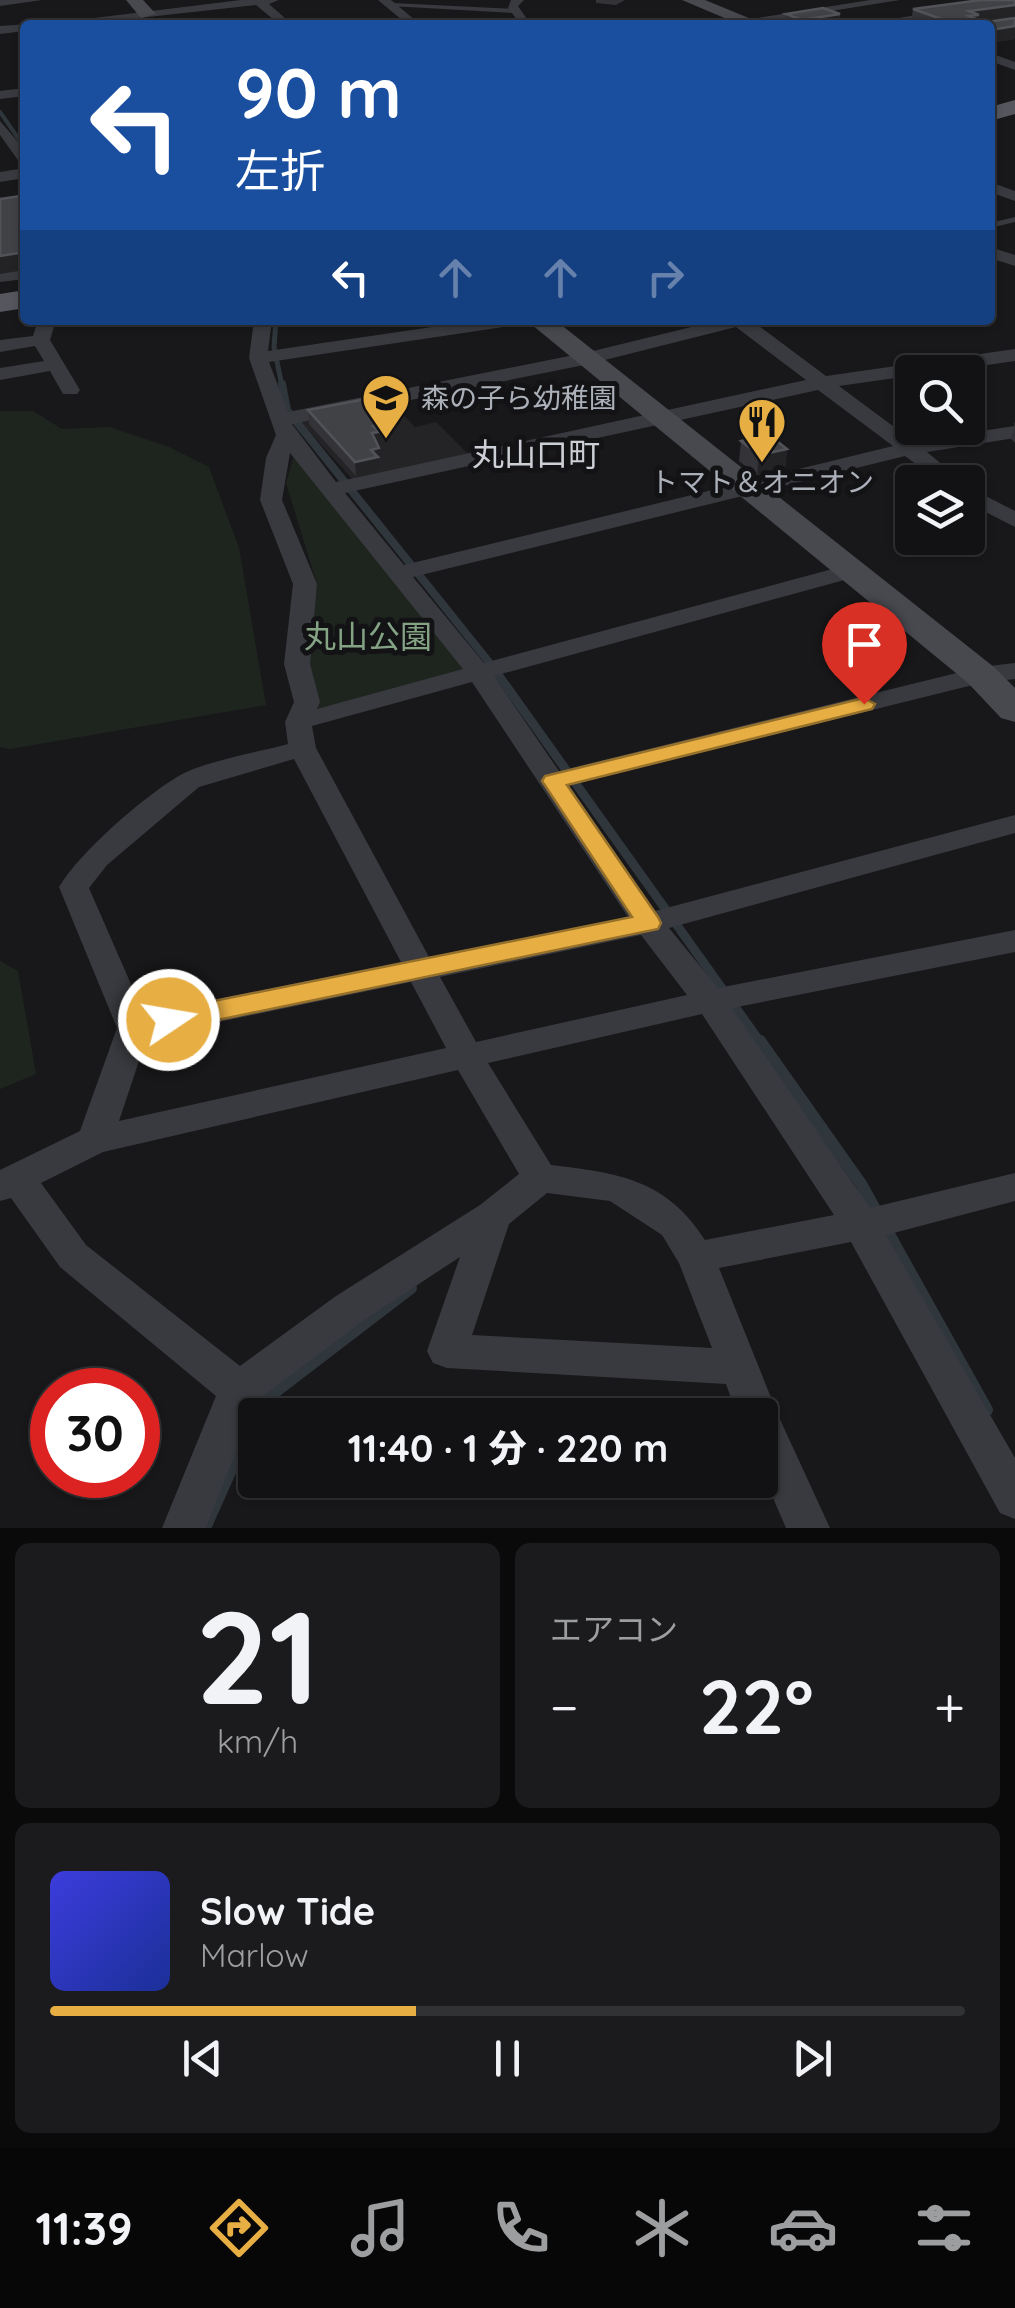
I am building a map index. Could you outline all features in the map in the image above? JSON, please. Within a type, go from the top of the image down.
[{"type":"main road","points":[[0,302],[20,285]]},
{"type":"street","points":[[0,4],[38,0],[58,20]]},
{"type":"street","points":[[89,20],[274,0]]},
{"type":"street","points":[[690,0],[743,20]]},
{"type":"street","points":[[769,20],[894,0]]},
{"type":"street","points":[[950,0],[972,8]]},
{"type":"street","points":[[258,1],[281,20]]},
{"type":"street","points":[[909,20],[1015,2]]},
{"type":"street","points":[[388,3],[409,20]]},
{"type":"street","points":[[849,7],[885,20]]},
{"type":"street","points":[[0,125],[20,153]]},
{"type":"street","points":[[46,325],[41,340],[70,390]]},
{"type":"street","points":[[264,325],[285,424],[271,500],[305,584],[297,664],[307,702],[300,735],[466,1055],[540,1178]]},
{"type":"street","points":[[270,356],[483,325]]},
{"type":"street","points":[[546,325],[981,676],[1015,710]]},
{"type":"street","points":[[285,424],[589,358],[720,325]]},
{"type":"street","points":[[747,325],[932,465]]},
{"type":"street","points":[[0,346],[41,340]]},
{"type":"street","points":[[342,488],[826,382],[1015,356]]},
{"type":"street","points":[[0,374],[54,365]]},
{"type":"street","points":[[285,424],[495,669],[878,1221],[1015,1499]]},
{"type":"street","points":[[411,570],[912,448],[1015,432]]},
{"type":"street","points":[[985,503],[1015,520]]},
{"type":"street","points":[[96,1140],[134,1028],[74,887],[96,858],[190,781],[300,735],[495,669],[851,571]]},
{"type":"street","points":[[571,777],[981,676],[1015,672]]},
{"type":"street","points":[[134,1028],[668,917],[1015,824]]},
{"type":"street","points":[[239,1390],[73,1256],[8,1183],[96,1140],[726,998],[1015,941]]},
{"type":"street","points":[[184,1528],[239,1390],[350,1308],[493,1216],[540,1178],[618,1187],[674,1224],[696,1257],[750,1398]]},
{"type":"street","points":[[696,1257],[878,1221],[1015,1188]]},
{"type":"street","points":[[493,1216],[447,1351],[736,1368]]},
{"type":"street","points":[[778,1461],[808,1528]]},
{"type":"lane","points":[[388,3],[516,5]]},
{"type":"shaded area","name":"森の子ら幼稚園","points":[[392,403],[415,427],[436,422],[468,454],[352,479],[301,422]]},
{"type":"green space","points":[[0,411],[33,411],[62,429],[109,427],[169,447],[209,467],[239,548],[266,705],[10,749],[0,747]]},
{"type":"green space","name":"丸山公園","points":[[294,455],[471,672],[318,711],[309,660],[317,584],[286,483]]},
{"type":"green space","points":[[0,961],[18,971],[36,1074],[0,1089]]},
{"type":"building","points":[[1015,0],[1015,5],[969,11],[979,15],[969,16],[978,20],[944,20],[913,9]]},
{"type":"building","points":[[823,8],[840,14],[802,20],[786,14]]},
{"type":"building","points":[[1015,18],[1015,26],[995,29],[995,21]]},
{"type":"building","points":[[20,196],[20,253],[0,256],[0,199]]},
{"type":"building","points":[[366,399],[382,414],[375,416],[383,424],[373,426],[379,432],[372,433],[379,448],[371,450],[378,457],[355,462],[308,410]]},
{"type":"building","points":[[768,434],[787,449],[759,455],[741,441]]},
{"type":"waterway","points":[[0,112],[20,141]]},
{"type":"waterway","points":[[276,325],[274,347],[282,386]]},
{"type":"waterway","points":[[282,384],[287,410],[496,671]]},
{"type":"waterway","points":[[494,669],[761,1043]]},
{"type":"waterway","points":[[760,1041],[861,1184],[987,1410]]},
{"type":"waterway","points":[[267,1398],[411,1288]]},
{"type":"waterway","points":[[205,1528],[238,1454]]},
{"type":"place","name":"森の子ら幼稚園","points":[[386,440]]},
{"type":"place","name":"トマト＆オニオン","points":[[762,464]]},
{"type":"district","name":"丸山口町","points":[[536,455]]},
{"type":"route","points":[[169,1020],[648,923],[554,781],[864,704]]}]
